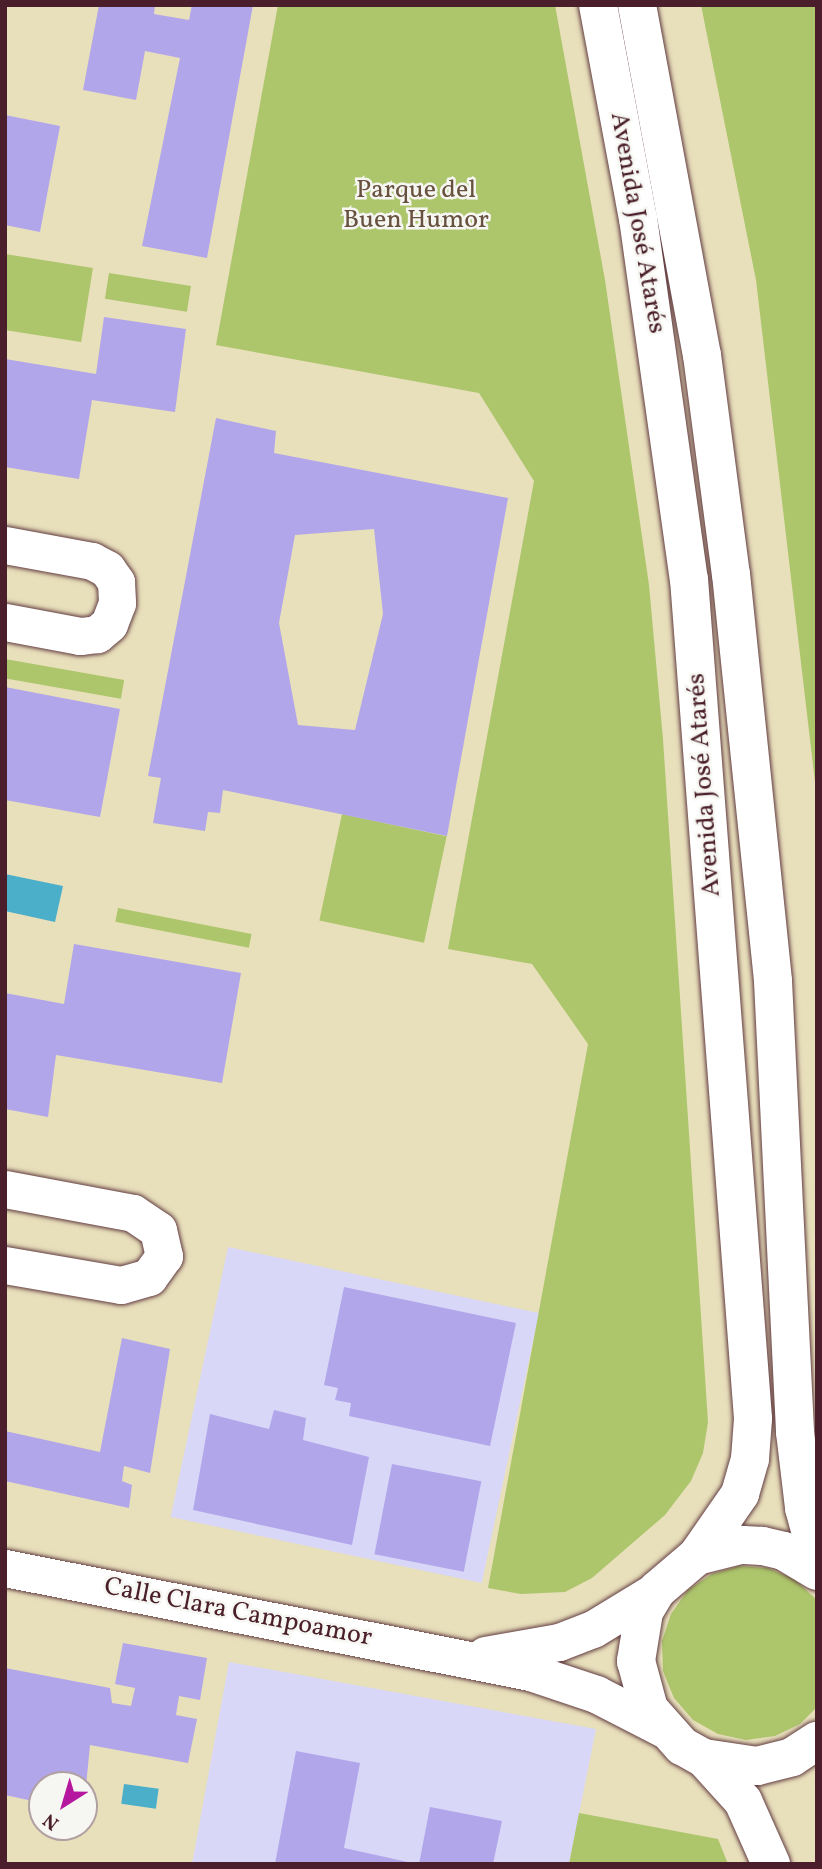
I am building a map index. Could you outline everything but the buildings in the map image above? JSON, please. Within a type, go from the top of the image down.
[{"type":"main road","name":"Avenida José Atarés","points":[[598,5],[654,322],[689,579],[753,1419],[751,1459],[740,1494],[697,1556]]},
{"type":"main road","name":"Avenida José Atarés","points":[[637,5],[702,355],[731,574],[773,981],[794,1432],[804,1508],[817,1556]]},
{"type":"main road","points":[[771,1864],[756,1821],[704,1758],[664,1730],[649,1709],[636,1661],[644,1612],[657,1590],[697,1556],[740,1545],[762,1546],[784,1551],[817,1571]]},
{"type":"main road","points":[[704,1758],[757,1766],[792,1756],[817,1741]]},
{"type":"street","points":[[5,545],[92,561],[107,569],[116,582],[117,603],[109,624],[97,634],[80,636],[5,622]]},
{"type":"street","points":[[5,1189],[133,1213],[158,1230],[164,1256],[149,1277],[121,1285],[5,1265]]},
{"type":"street","name":"Calle Clara Campoamor","points":[[5,1569],[471,1658],[596,1694],[664,1730]]},
{"type":"street","name":"Calle Clara Campoamor","points":[[471,1658],[547,1644],[593,1629],[657,1590]]},
{"type":"shaded area","points":[[228,1247],[539,1313],[482,1583],[171,1517]]},
{"type":"shaded area","points":[[229,1662],[596,1729],[569,1864],[192,1864]]},
{"type":"green space","name":"Parque del Buen Humor","points":[[278,5],[555,5],[605,280],[649,585],[663,739],[708,1422],[703,1453],[691,1481],[665,1515],[592,1578],[565,1592],[521,1594],[488,1588],[588,1044],[532,964],[448,949],[534,481],[479,393],[216,345]]},
{"type":"green space","points":[[701,5],[817,5],[817,799],[756,280]]},
{"type":"green space","points":[[5,254],[93,268],[81,342],[5,330]]},
{"type":"green space","points":[[109,273],[191,286],[187,312],[105,299]]},
{"type":"green space","points":[[5,659],[124,680],[121,699],[5,678]]},
{"type":"green space","points":[[342,814],[447,836],[424,943],[319,921]]},
{"type":"green space","points":[[118,908],[252,934],[249,948],[115,922]]},
{"type":"green space","points":[[739,1566],[768,1568],[794,1579],[817,1600],[817,1707],[800,1724],[775,1736],[746,1740],[718,1734],[693,1720],[674,1698],[663,1671],[662,1641],[671,1614],[688,1590],[712,1574]]},
{"type":"green space","points":[[579,1813],[718,1839],[728,1864],[569,1864]]},
{"type":"water","points":[[5,874],[63,886],[55,922],[5,911]]},
{"type":"water","points":[[124,1784],[159,1789],[156,1809],[121,1804]]}]
